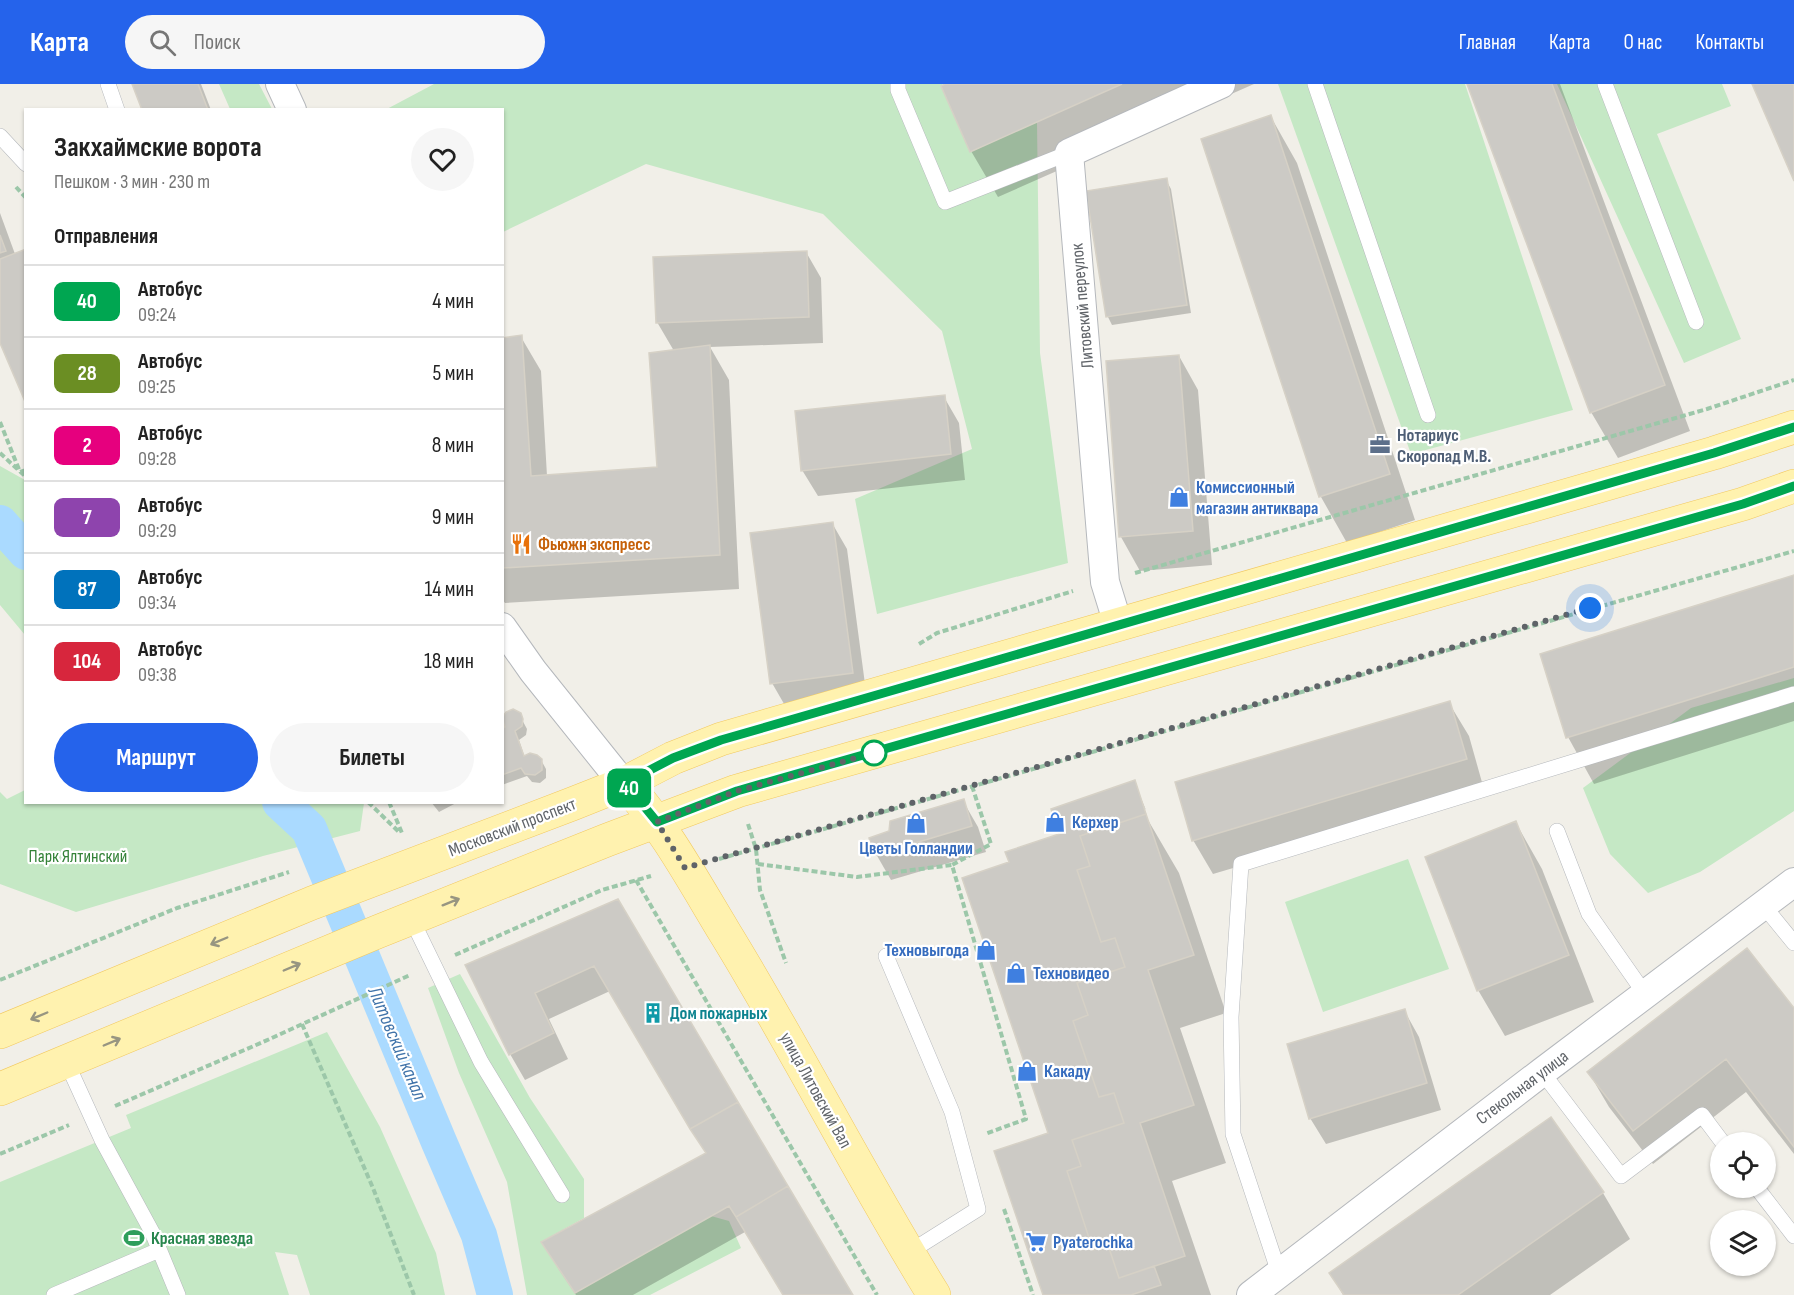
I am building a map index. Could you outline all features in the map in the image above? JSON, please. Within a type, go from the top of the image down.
[{"type":"main road","name":"Московский проспект","points":[[0,1032],[312,903],[625,783],[673,758],[721,740],[1714,453],[1794,427]]},
{"type":"main road","points":[[0,1089],[411,918],[737,791],[1743,504],[1794,486]]},
{"type":"main road","name":"улица Литовский Вал","points":[[625,783],[657,822],[761,992],[934,1295]]},
{"type":"street","points":[[280,84],[291,108]]},
{"type":"street","points":[[1069,153],[1221,84]]},
{"type":"street","name":"Литовский переулок","points":[[1069,153],[1105,582],[1118,624]]},
{"type":"street","name":"улица Литовский Вал","points":[[504,630],[532,671],[625,783]]},
{"type":"street","name":"Стекольная улица","points":[[1251,1295],[1794,882]]},
{"type":"lane","points":[[108,84],[116,108]]},
{"type":"lane","points":[[898,84],[898,90],[945,202],[1069,153]]},
{"type":"lane","points":[[1315,84],[1428,416]]},
{"type":"lane","points":[[1605,84],[1695,322]]},
{"type":"lane","points":[[0,136],[24,162]]},
{"type":"lane","points":[[1279,1273],[1233,1134],[1231,1017],[1241,864],[1794,694]]},
{"type":"lane","points":[[1557,831],[1589,914],[1645,994]]},
{"type":"lane","points":[[1763,905],[1794,943]]},
{"type":"lane","points":[[411,918],[481,1062],[562,1195]]},
{"type":"lane","points":[[886,956],[952,1112],[978,1209],[908,1253]]},
{"type":"lane","points":[[66,1062],[102,1140],[159,1250],[178,1295]]},
{"type":"lane","points":[[1542,1072],[1621,1176],[1702,1115],[1715,1132]]},
{"type":"lane","points":[[1765,1198],[1794,1236]]},
{"type":"lane","points":[[54,1295],[159,1250]]},
{"type":"path","points":[[918,644],[937,633],[1105,582],[1707,409],[1794,380]]},
{"type":"path","points":[[0,422],[20,472]]},
{"type":"path","points":[[0,453],[24,475]]},
{"type":"path","points":[[20,472],[24,471]]},
{"type":"path","points":[[0,1154],[302,1024],[602,890],[1794,551]]},
{"type":"path","points":[[758,864],[856,878],[952,865],[991,844],[972,786]]},
{"type":"path","points":[[370,804],[404,837],[390,804]]},
{"type":"path","points":[[952,865],[1026,1119],[980,1136]]},
{"type":"path","points":[[0,980],[177,908],[290,872]]},
{"type":"path","points":[[636,880],[877,1295]]},
{"type":"path","points":[[302,1024],[373,1188],[414,1295]]},
{"type":"path","points":[[1003,1204],[1033,1295]]},
{"type":"green space","points":[[219,84],[259,84],[271,108],[230,108]]},
{"type":"green space","points":[[434,84],[943,84],[941,86],[970,152],[1037,122],[1040,353],[1068,563],[877,614],[855,499],[972,449],[942,331],[823,214],[646,164],[504,232],[504,108],[389,108]]},
{"type":"green space","points":[[1278,84],[1465,84],[1573,410],[1411,454]]},
{"type":"green space","points":[[1557,84],[1722,84],[1731,106],[1657,134],[1741,339],[1684,363]]},
{"type":"green space","points":[[0,466],[24,479],[24,634],[0,605]]},
{"type":"green space","points":[[1794,678],[1794,811],[1700,872],[1648,893],[1610,854],[1583,788],[1691,708]]},
{"type":"green space","name":"Парк Ялтинский","points":[[24,790],[24,804],[364,804],[360,831],[263,856],[76,912],[0,884],[0,792],[7,799]]},
{"type":"green space","points":[[1408,859],[1449,969],[1323,1012],[1285,902]]},
{"type":"green space","points":[[460,974],[530,1098],[584,1179],[584,1218],[541,1242],[575,1293],[711,1216],[729,1221],[741,1248],[650,1295],[527,1295],[507,1182],[459,1073],[428,988]]},
{"type":"green space","points":[[327,1032],[380,1127],[436,1253],[445,1295],[310,1295],[297,1255],[275,1252],[289,1295],[0,1295],[0,1182],[131,1128],[126,1115]]},
{"type":"building","points":[[132,84],[198,84],[207,108],[141,108]]},
{"type":"building","points":[[945,84],[1122,84],[970,152],[941,86]]},
{"type":"building","points":[[1467,84],[1552,84],[1665,385],[1590,413]]},
{"type":"building","points":[[1752,84],[1794,84],[1794,181]]},
{"type":"building","points":[[1271,115],[1390,474],[1319,497],[1201,139]]},
{"type":"building","points":[[1167,178],[1187,305],[1106,317],[1086,191]]},
{"type":"building","points":[[0,235],[6,251],[0,253]]},
{"type":"building","points":[[24,250],[24,399],[0,343],[0,259]]},
{"type":"building","points":[[807,251],[809,317],[656,323],[653,257]]},
{"type":"building","points":[[522,335],[531,476],[657,467],[649,353],[710,345],[720,555],[504,568],[504,338]]},
{"type":"building","points":[[1179,355],[1193,531],[1119,537],[1106,361]]},
{"type":"building","points":[[945,395],[951,454],[801,471],[795,411]]},
{"type":"building","points":[[833,522],[853,673],[770,684],[750,533]]},
{"type":"building","points":[[1794,575],[1794,667],[1566,738],[1540,654]]},
{"type":"building","points":[[1450,701],[1467,759],[1192,841],[1175,782]]},
{"type":"building","points":[[513,709],[521,713],[522,726],[515,731],[524,756],[530,753],[542,759],[542,770],[535,775],[525,774],[521,768],[504,774],[504,715]]},
{"type":"building","points":[[1135,780],[1146,814],[1080,836],[1090,866],[1077,870],[1101,942],[1115,938],[1125,967],[1077,983],[1088,1015],[1073,1021],[1099,1097],[1114,1093],[1124,1123],[1072,1140],[1081,1166],[1067,1171],[1093,1250],[1108,1245],[1119,1278],[1154,1266],[1161,1285],[1131,1295],[1043,1295],[994,1151],[1048,1133],[962,878],[1009,862],[1005,852],[1059,834],[1051,809]]},
{"type":"building","points":[[964,799],[972,826],[875,855],[869,838],[889,831],[890,821]]},
{"type":"building","points":[[1146,814],[1194,955],[1148,970],[1194,1105],[1140,1123],[1185,1256],[1119,1278],[1108,1245],[1093,1250],[1067,1171],[1081,1166],[1072,1140],[1124,1123],[1114,1093],[1099,1097],[1073,1021],[1088,1015],[1077,983],[1125,967],[1115,938],[1101,942],[1077,870],[1090,866],[1080,836]]},
{"type":"building","points":[[1516,821],[1569,955],[1477,991],[1425,857]]},
{"type":"building","name":"Дом пожарных","points":[[618,899],[738,1102],[690,1129],[594,966],[535,993],[554,1033],[509,1055],[465,965]]},
{"type":"building","points":[[1747,948],[1794,1008],[1794,1147],[1726,1059],[1633,1131],[1587,1072]]},
{"type":"building","points":[[1405,1009],[1427,1083],[1309,1119],[1287,1044]]},
{"type":"building","points":[[738,1102],[788,1186],[736,1217],[729,1206],[575,1293],[541,1242],[706,1153],[690,1129]]},
{"type":"building","points":[[1551,1117],[1604,1192],[1458,1295],[1344,1295],[1329,1273]]},
{"type":"building","points":[[788,1186],[853,1295],[783,1295],[736,1217]]},
{"type":"waterway","name":"Литовский канал","points":[[0,523],[24,550]]},
{"type":"waterway","name":"Литовский канал","points":[[282,804],[309,829],[479,1235],[495,1295]]},
{"type":"bus line","name":"40","points":[[1794,427],[1714,453],[721,740],[673,758],[625,783],[657,822],[737,791],[1743,504],[1794,486]]},
{"type":"place","name":"Нотариус Скоропад М.В.","points":[[1380,445]]},
{"type":"place","name":"Комиссионный магазин антиквара","points":[[1179,497]]},
{"type":"place","name":"Фьюжн экспресс","points":[[521,544]]},
{"type":"place","name":"Керхер","points":[[1055,822]]},
{"type":"place","name":"Цветы Голландии","points":[[916,823]]},
{"type":"place","name":"Техновыгода","points":[[986,950]]},
{"type":"place","name":"Техновидео","points":[[1016,973]]},
{"type":"place","name":"Дом пожарных","points":[[653,1013]]},
{"type":"place","name":"Какаду","points":[[1027,1071]]},
{"type":"place","name":"Красная звезда","points":[[134,1238]]},
{"type":"place","name":"Pyaterochka","points":[[1036,1242]]},
{"type":"route","points":[[874,753],[737,791],[657,822],[685,868],[1590,608]]}]
